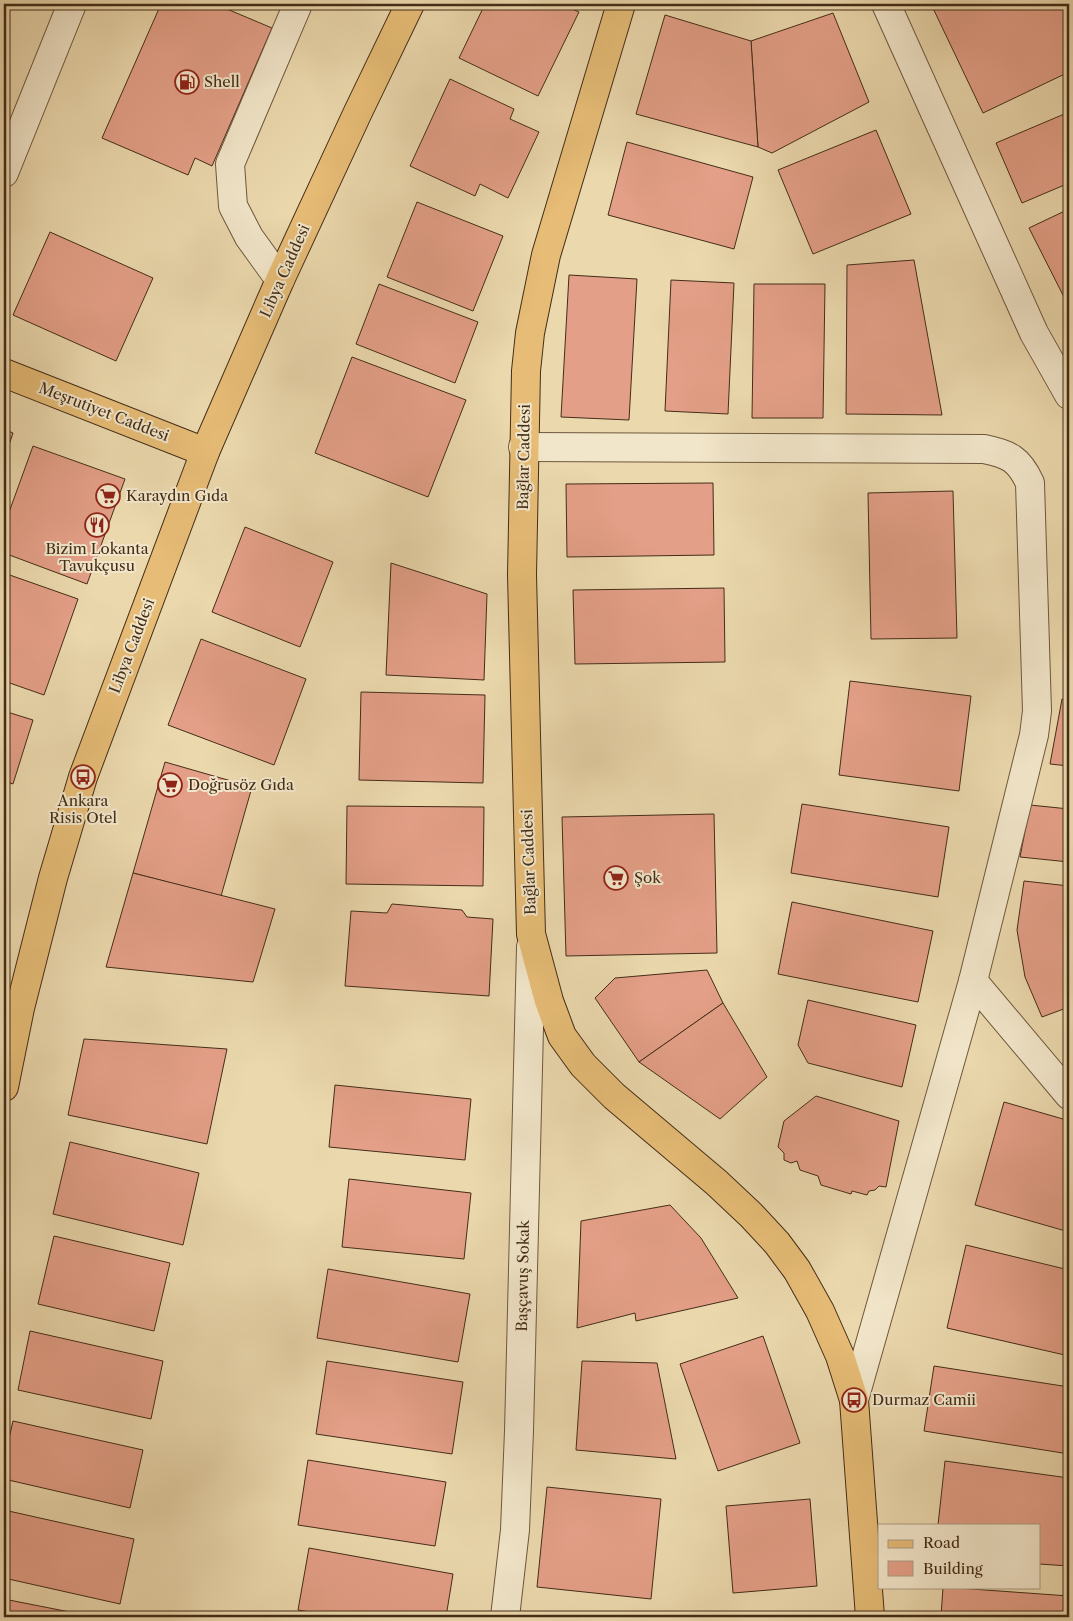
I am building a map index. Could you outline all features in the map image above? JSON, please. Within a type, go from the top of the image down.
[{"type":"main road","name":"Libya Caddesi","points":[[4,1088],[20,1008],[50,887],[83,777],[205,452],[280,280],[410,4]]},
{"type":"main road","name":"Bağlar Caddesi","points":[[621,4],[546,255],[530,333],[526,371],[523,447],[522,575],[531,934],[549,1001],[562,1036],[583,1065],[607,1090],[717,1182],[751,1215],[797,1270],[820,1311],[840,1356],[854,1400],[870,1617]]},
{"type":"main road","name":"Meşrutiyet Caddesi","points":[[4,373],[205,452]]},
{"type":"street","points":[[4,172],[72,4]]},
{"type":"street","points":[[280,280],[249,237],[233,206],[230,164],[298,4]]},
{"type":"street","points":[[886,4],[1034,333],[1069,395]]},
{"type":"street","points":[[523,447],[984,449],[1000,452],[1014,459],[1027,476],[1030,492],[1037,711],[1030,757],[973,981],[854,1400]]},
{"type":"street","name":"Başçavuş Sokak","points":[[505,1617],[515,1530],[519,1431],[531,934]]},
{"type":"street","points":[[973,981],[1069,1095]]},
{"type":"building","points":[[161,4],[215,4],[272,28],[212,166],[195,158],[188,175],[102,138]]},
{"type":"building","points":[[485,4],[561,4],[579,12],[538,96],[459,58]]},
{"type":"building","points":[[931,4],[1063,4],[1069,16],[1069,72],[983,113]]},
{"type":"building","points":[[833,13],[869,102],[772,153],[758,147],[751,41]]},
{"type":"building","points":[[665,15],[751,41],[758,147],[636,114]]},
{"type":"building","points":[[450,79],[514,109],[510,119],[539,132],[508,198],[480,184],[475,196],[410,166]]},
{"type":"building","points":[[1069,112],[1069,183],[1022,203],[996,143]]},
{"type":"building","points":[[876,130],[911,214],[813,254],[778,170]]},
{"type":"building","points":[[627,142],[753,177],[734,249],[608,215]]},
{"type":"building","points":[[417,202],[503,236],[473,311],[387,277]]},
{"type":"building","points":[[1069,209],[1069,304],[1068,305],[1029,228]]},
{"type":"building","points":[[50,232],[153,278],[116,361],[13,315]]},
{"type":"building","points":[[914,260],[942,415],[846,414],[847,265]]},
{"type":"building","points":[[569,275],[637,279],[629,420],[561,417]]},
{"type":"building","points":[[671,280],[734,283],[728,414],[665,411]]},
{"type":"building","points":[[379,284],[478,322],[455,383],[356,344]]},
{"type":"building","points":[[754,284],[825,284],[823,418],[752,418]]},
{"type":"building","points":[[352,357],[466,400],[428,497],[315,453]]},
{"type":"building","points":[[4,429],[13,433],[4,460]]},
{"type":"building","points":[[33,446],[125,479],[87,584],[4,553],[4,526]]},
{"type":"building","points":[[713,483],[714,555],[567,557],[566,484]]},
{"type":"building","points":[[953,491],[957,638],[871,639],[868,493]]},
{"type":"building","points":[[245,527],[333,562],[300,647],[212,612]]},
{"type":"building","points":[[391,563],[487,594],[484,680],[386,675]]},
{"type":"building","points":[[4,573],[78,599],[44,695],[4,681]]},
{"type":"building","points":[[724,588],[725,662],[575,664],[573,590]]},
{"type":"building","points":[[201,639],[306,679],[274,765],[168,725]]},
{"type":"building","points":[[850,681],[971,696],[959,791],[839,775]]},
{"type":"building","points":[[361,692],[485,695],[483,783],[359,780]]},
{"type":"building","points":[[1062,699],[1069,699],[1069,766],[1050,764]]},
{"type":"building","points":[[4,711],[33,720],[13,784],[4,781]]},
{"type":"building","points":[[165,762],[252,787],[221,896],[133,873]]},
{"type":"building","points":[[802,804],[949,827],[938,897],[791,873]]},
{"type":"building","points":[[1030,805],[1069,809],[1069,862],[1020,857]]},
{"type":"building","points":[[347,806],[484,807],[483,886],[346,884]]},
{"type":"building","points":[[714,814],[717,953],[566,956],[562,817]]},
{"type":"building","points":[[133,873],[275,909],[253,982],[106,967]]},
{"type":"building","points":[[1024,881],[1069,886],[1069,1007],[1042,1017],[1025,977],[1017,930]]},
{"type":"building","points":[[792,902],[933,931],[918,1002],[778,974]]},
{"type":"building","points":[[392,904],[462,910],[467,917],[493,919],[489,996],[345,986],[351,911],[387,913]]},
{"type":"building","points":[[707,970],[723,1003],[639,1062],[595,998],[615,978]]},
{"type":"building","points":[[808,1000],[916,1025],[902,1087],[808,1063],[798,1045]]},
{"type":"building","points":[[723,1003],[767,1077],[720,1119],[639,1062]]},
{"type":"building","points":[[84,1039],[227,1049],[207,1144],[68,1115]]},
{"type":"building","points":[[335,1085],[471,1099],[465,1160],[329,1147]]},
{"type":"building","points":[[816,1096],[899,1121],[886,1187],[879,1186],[875,1190],[869,1191],[867,1195],[852,1191],[851,1194],[821,1185],[818,1176],[800,1170],[797,1161],[791,1163],[784,1160],[784,1153],[778,1147],[784,1121]]},
{"type":"building","points":[[1004,1102],[1063,1119],[1069,1127],[1069,1232],[975,1205]]},
{"type":"building","points":[[70,1142],[199,1173],[183,1245],[53,1214]]},
{"type":"building","points":[[349,1179],[471,1193],[464,1259],[342,1247]]},
{"type":"building","points":[[670,1205],[701,1238],[738,1298],[636,1321],[635,1313],[577,1328],[581,1221]]},
{"type":"building","points":[[54,1236],[170,1263],[154,1331],[38,1304]]},
{"type":"building","points":[[966,1245],[1069,1270],[1069,1356],[947,1328]]},
{"type":"building","points":[[328,1269],[470,1294],[458,1362],[317,1338]]},
{"type":"building","points":[[30,1331],[163,1361],[151,1419],[18,1390]]},
{"type":"building","points":[[763,1336],[800,1443],[718,1471],[680,1364]]},
{"type":"building","points":[[327,1361],[463,1382],[452,1454],[316,1434]]},
{"type":"building","points":[[582,1361],[657,1363],[676,1459],[576,1450]]},
{"type":"building","points":[[934,1366],[1069,1387],[1069,1454],[924,1431]]},
{"type":"building","points":[[13,1421],[143,1450],[130,1508],[4,1479],[4,1460]]},
{"type":"building","points":[[308,1460],[446,1482],[435,1546],[298,1525]]},
{"type":"building","points":[[945,1461],[1069,1478],[1069,1566],[1040,1564],[1040,1524],[938,1524]]},
{"type":"building","points":[[547,1487],[661,1499],[651,1599],[537,1587]]},
{"type":"building","points":[[810,1499],[817,1586],[733,1593],[726,1506]]},
{"type":"building","points":[[4,1510],[134,1539],[120,1604],[4,1578]]},
{"type":"building","points":[[309,1548],[453,1574],[446,1617],[339,1617],[298,1610]]},
{"type":"building","points":[[943,1588],[1069,1596],[1069,1617],[941,1617]]},
{"type":"building","points":[[4,1599],[95,1617],[4,1617]]},
{"type":"building","points":[[836,1614],[836,1617],[722,1617]]},
{"type":"place","name":"Shell","points":[[187,82]]},
{"type":"place","name":"Karaydın Gıda","points":[[108,496]]},
{"type":"place","name":"Bizim Lokanta Tavukçusu","points":[[97,525]]},
{"type":"place","name":"Ankara Risis Otel","points":[[83,777]]},
{"type":"place","name":"Doğrusöz Gıda","points":[[170,785]]},
{"type":"place","name":"Şok","points":[[616,878]]},
{"type":"place","name":"Durmaz Camii","points":[[854,1400]]}]
